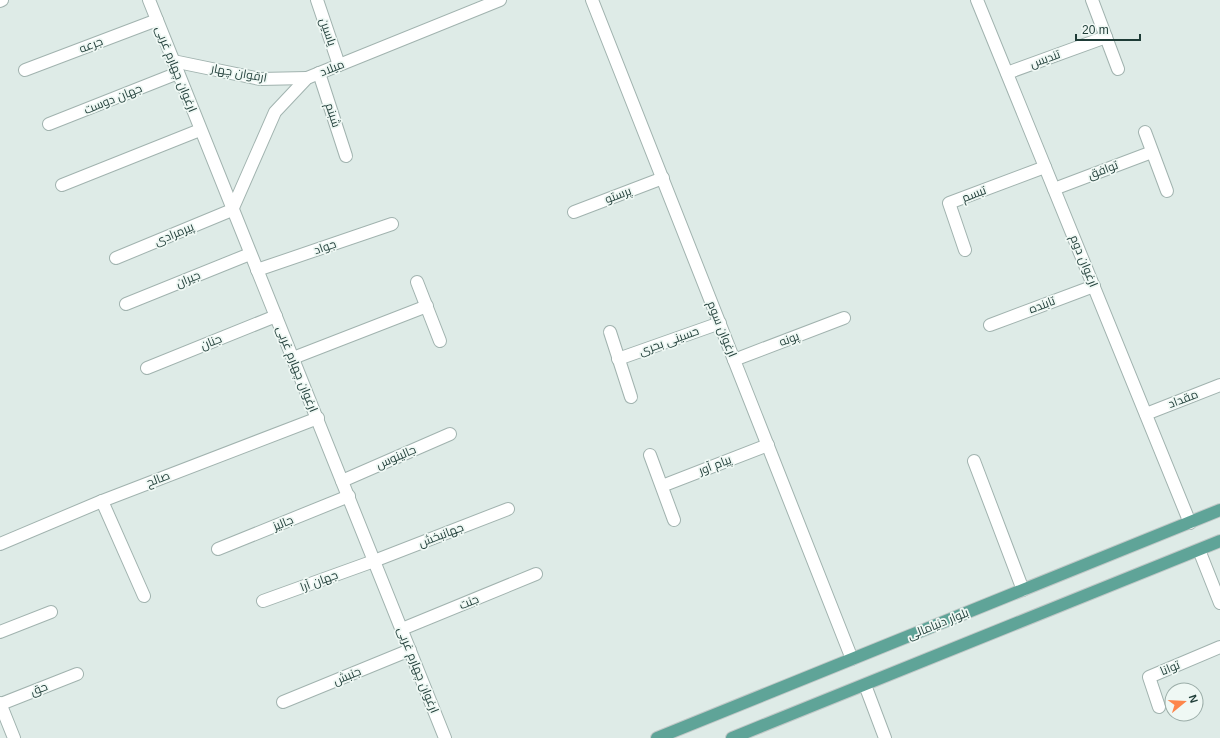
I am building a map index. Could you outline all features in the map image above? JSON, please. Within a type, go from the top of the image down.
[{"type":"main road","name":"بلوار دنیامالی","points":[[657,738],[1220,510]]},
{"type":"main road","points":[[732,738],[1220,541]]},
{"type":"street","name":"ارغوان چهارم غربی","points":[[149,0],[232,210],[318,418],[445,738]]},
{"type":"street","name":"یاسین","points":[[317,0],[339,65]]},
{"type":"street","name":"میلاد","points":[[232,210],[275,112],[307,78],[484,3],[500,0]]},
{"type":"street","name":"ارغوان سوم","points":[[592,0],[852,659]]},
{"type":"street","name":"ارغوان دوم","points":[[977,0],[1190,522]]},
{"type":"street","points":[[1092,0],[1118,70]]},
{"type":"street","name":"جرعه","points":[[25,70],[157,20]]},
{"type":"street","name":"تندیس","points":[[1007,73],[1106,37]]},
{"type":"street","name":"ارقوان چهار","points":[[173,61],[260,79],[307,78]]},
{"type":"street","name":"جهان دوست","points":[[49,124],[178,73]]},
{"type":"street","name":"شبنم","points":[[319,73],[346,156]]},
{"type":"street","points":[[62,184],[200,130]]},
{"type":"street","points":[[1145,132],[1168,191]]},
{"type":"street","name":"توافق","points":[[1054,189],[1152,152]]},
{"type":"street","name":"تبسم","points":[[965,250],[949,204],[1045,167]]},
{"type":"street","name":"پرستو","points":[[574,212],[663,178]]},
{"type":"street","name":"پیرمرادی","points":[[116,258],[232,210]]},
{"type":"street","name":"جواد","points":[[257,270],[392,224]]},
{"type":"street","name":"جیران","points":[[126,304],[250,254]]},
{"type":"street","points":[[418,282],[440,341]]},
{"type":"street","name":"تابنده","points":[[990,325],[1094,286]]},
{"type":"street","points":[[293,358],[427,306]]},
{"type":"street","name":"جنان","points":[[147,368],[276,316]]},
{"type":"street","name":"پونه","points":[[734,360],[844,318]]},
{"type":"street","name":"حسینی بحری","points":[[618,359],[720,323]]},
{"type":"street","points":[[610,332],[631,397]]},
{"type":"street","name":"مقداد","points":[[1146,414],[1220,385]]},
{"type":"street","name":"صالح","points":[[0,544],[102,501],[318,418]]},
{"type":"street","name":"جالینوس","points":[[342,481],[450,434]]},
{"type":"street","name":"پیام آور","points":[[662,486],[768,445]]},
{"type":"street","points":[[650,455],[674,520]]},
{"type":"street","points":[[974,461],[1023,590]]},
{"type":"street","name":"جالیز","points":[[218,549],[349,496]]},
{"type":"street","points":[[102,501],[144,596]]},
{"type":"street","name":"جهانبخش","points":[[374,561],[508,509]]},
{"type":"street","points":[[1199,550],[1220,603]]},
{"type":"street","name":"جهان آرا","points":[[264,600],[374,561]]},
{"type":"street","name":"جنت","points":[[402,629],[536,574]]},
{"type":"street","points":[[0,632],[51,612]]},
{"type":"street","name":"توانا","points":[[1158,707],[1149,677],[1220,647]]},
{"type":"street","name":"جنبش","points":[[284,702],[410,650]]},
{"type":"street","name":"حق","points":[[0,704],[78,674]]},
{"type":"street","points":[[865,685],[885,738]]},
{"type":"street","points":[[0,704],[14,738]]}]
